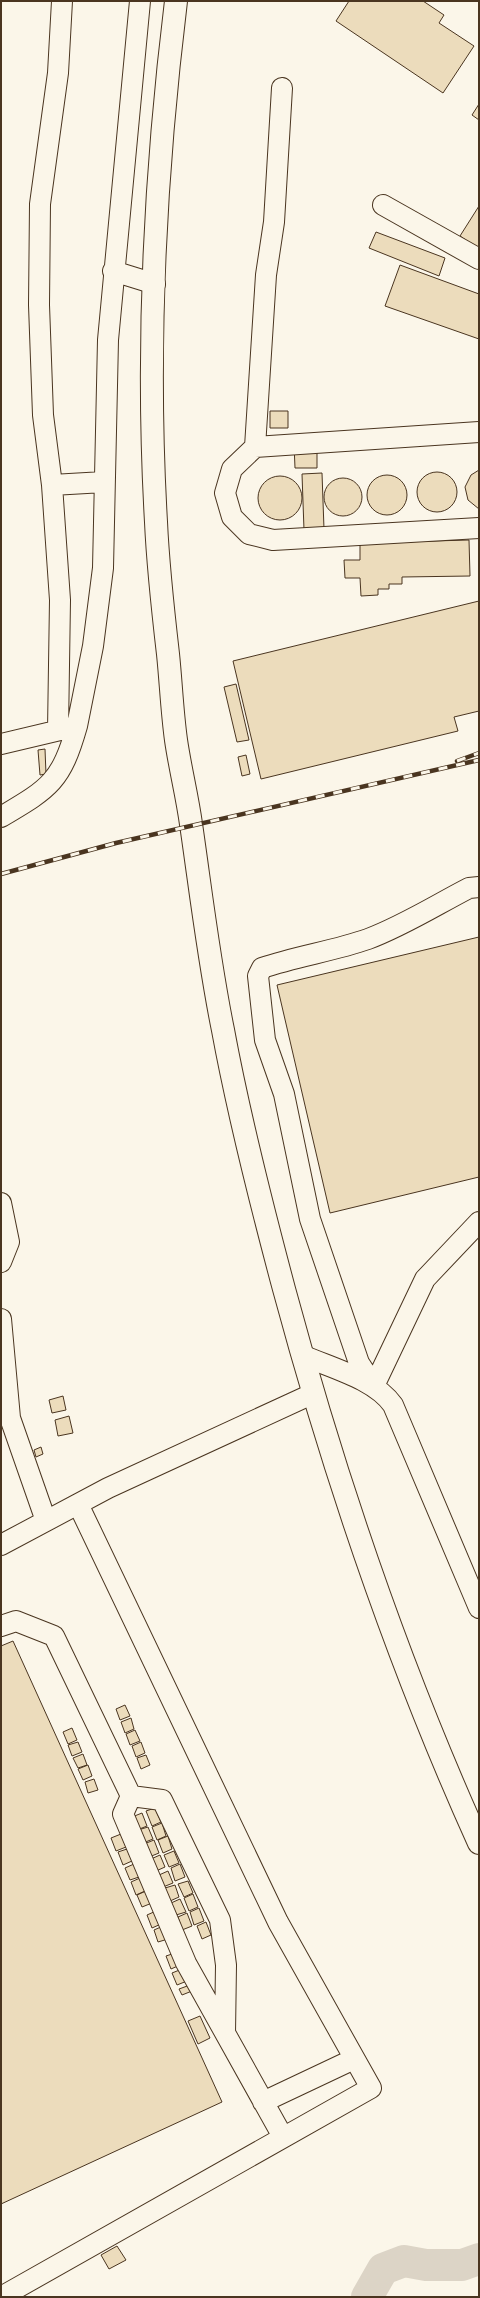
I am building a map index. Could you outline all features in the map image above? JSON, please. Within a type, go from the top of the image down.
[{"type":"highway","points":[[176,1],[162,133],[155,284],[153,410],[156,523],[176,741],[190,816],[207,940],[223,1031],[256,1187],[312,1394],[350,1514],[392,1632],[440,1757],[479,1843]]},
{"type":"street","points":[[58,730],[60,600],[52,485],[43,415],[39,305],[40,204],[58,73],[62,1]]},
{"type":"street","points":[[1,817],[38,795],[54,780],[68,758],[77,726],[93,646],[103,568],[108,340],[113,271],[140,1]]},
{"type":"street","points":[[255,447],[266,275],[274,222],[282,88]]},
{"type":"street","points":[[383,205],[479,259]]},
{"type":"street","points":[[113,271],[155,284]]},
{"type":"street","points":[[479,432],[255,447],[232,469],[226,493],[232,516],[249,534],[273,540],[479,528]]},
{"type":"street","points":[[52,485],[104,482]]},
{"type":"street","points":[[1,744],[46,735],[58,730],[77,726]]},
{"type":"street","points":[[374,1386],[359,1363],[310,1219],[284,1094],[265,1040],[258,976],[262,968],[279,962],[367,939],[393,928],[469,888],[479,887]]},
{"type":"street","points":[[1,1202],[9,1242],[1,1262]]},
{"type":"street","points":[[374,1386],[425,1279],[471,1228],[479,1222]]},
{"type":"street","points":[[1,1319],[6,1420],[46,1521]]},
{"type":"street","points":[[302,1355],[374,1386],[387,1396],[394,1405],[479,1608]]},
{"type":"street","points":[[1,1545],[78,1504],[312,1394]]},
{"type":"street","points":[[1,2297],[371,2088],[278,1922],[78,1504]]},
{"type":"street","points":[[1,1626],[16,1620],[54,1636],[131,1796],[123,1814],[186,1963],[283,2137]]},
{"type":"street","points":[[131,1796],[162,1800],[220,1920],[226,1965],[225,2034]]},
{"type":"street","points":[[263,2102],[354,2059]]},
{"type":"building","points":[[349,1],[423,1],[444,15],[439,23],[474,46],[443,93],[336,21]]},
{"type":"building","points":[[479,104],[479,120],[472,115]]},
{"type":"building","points":[[479,206],[479,249],[460,236]]},
{"type":"building","points":[[376,232],[445,258],[439,276],[369,248]]},
{"type":"building","points":[[400,265],[479,294],[479,339],[385,306]]},
{"type":"building","points":[[270,411],[288,411],[288,428],[270,428]]},
{"type":"building","points":[[294,444],[317,444],[317,468],[295,468]]},
{"type":"building","points":[[479,470],[479,509],[468,500],[465,487],[471,475]]},
{"type":"building","points":[[437,472],[445,474],[451,478],[455,484],[457,492],[455,500],[451,506],[445,510],[437,512],[429,510],[423,506],[419,500],[417,492],[419,484],[423,478],[429,474]]},
{"type":"building","points":[[322,473],[324,529],[304,530],[302,474]]},
{"type":"building","points":[[387,475],[395,477],[401,481],[405,487],[407,495],[405,503],[401,509],[395,513],[387,515],[379,513],[373,509],[369,503],[367,495],[369,487],[373,481],[379,477]]},
{"type":"building","points":[[280,476],[292,480],[298,486],[302,498],[298,510],[292,516],[280,520],[268,516],[262,510],[258,498],[262,486],[268,480]]},
{"type":"building","points":[[339,478],[347,478],[357,483],[361,490],[361,504],[357,511],[347,516],[339,516],[329,511],[327,508],[324,501],[324,493],[329,483],[332,481]]},
{"type":"building","points":[[469,540],[470,576],[402,577],[402,584],[389,584],[389,589],[378,589],[378,595],[361,596],[360,578],[345,578],[344,560],[360,560],[360,543]]},
{"type":"building","points":[[479,601],[479,711],[454,717],[458,731],[261,779],[233,661]]},
{"type":"building","points":[[236,684],[249,740],[237,742],[224,687]]},
{"type":"building","points":[[45,749],[46,774],[40,775],[38,750]]},
{"type":"building","points":[[246,755],[250,774],[242,776],[238,757]]},
{"type":"building","points":[[479,937],[479,1177],[330,1213],[277,985]]},
{"type":"building","points":[[63,1396],[66,1410],[52,1413],[49,1400]]},
{"type":"building","points":[[69,1416],[73,1433],[58,1436],[55,1420]]},
{"type":"building","points":[[41,1447],[43,1454],[36,1457],[34,1450]]},
{"type":"building","points":[[13,1641],[222,2102],[1,2204],[1,1646]]},
{"type":"building","points":[[125,1705],[130,1716],[120,1720],[116,1709]]},
{"type":"building","points":[[131,1718],[134,1729],[125,1733],[121,1722]]},
{"type":"building","points":[[72,1728],[77,1740],[68,1744],[63,1732]]},
{"type":"building","points":[[135,1730],[140,1741],[130,1745],[126,1734]]},
{"type":"building","points":[[78,1742],[82,1752],[72,1756],[68,1745]]},
{"type":"building","points":[[141,1742],[145,1753],[136,1757],[132,1746]]},
{"type":"building","points":[[83,1754],[87,1765],[78,1768],[73,1758]]},
{"type":"building","points":[[146,1755],[150,1765],[141,1769],[137,1758]]},
{"type":"building","points":[[88,1765],[92,1776],[83,1780],[78,1769]]},
{"type":"building","points":[[94,1779],[98,1790],[88,1793],[85,1782]]},
{"type":"building","points":[[155,1808],[161,1822],[152,1826],[146,1811]]},
{"type":"building","points":[[142,1813],[147,1826],[137,1830],[132,1817]]},
{"type":"building","points":[[162,1823],[166,1836],[157,1840],[152,1827]]},
{"type":"building","points":[[148,1827],[153,1839],[143,1843],[138,1830]]},
{"type":"building","points":[[121,1834],[126,1847],[116,1851],[111,1838]]},
{"type":"building","points":[[168,1836],[172,1849],[163,1853],[158,1840]]},
{"type":"building","points":[[154,1840],[159,1853],[149,1857],[144,1844]]},
{"type":"building","points":[[127,1849],[132,1861],[123,1865],[118,1852]]},
{"type":"building","points":[[174,1851],[179,1863],[169,1867],[164,1855]]},
{"type":"building","points":[[160,1855],[165,1867],[156,1871],[151,1859]]},
{"type":"building","points":[[134,1864],[139,1877],[130,1880],[125,1868]]},
{"type":"building","points":[[180,1864],[185,1877],[175,1881],[171,1868]]},
{"type":"building","points":[[168,1871],[173,1883],[163,1887],[159,1875]]},
{"type":"building","points":[[140,1878],[145,1891],[136,1895],[131,1882]]},
{"type":"building","points":[[188,1881],[193,1893],[184,1897],[178,1884]]},
{"type":"building","points":[[175,1885],[179,1897],[170,1901],[165,1888]]},
{"type":"building","points":[[146,1891],[152,1903],[142,1907],[137,1895]]},
{"type":"building","points":[[193,1894],[198,1907],[189,1911],[184,1898]]},
{"type":"building","points":[[180,1899],[186,1912],[176,1915],[171,1903]]},
{"type":"building","points":[[199,1908],[204,1921],[194,1925],[190,1912]]},
{"type":"building","points":[[156,1911],[161,1924],[152,1928],[147,1915]]},
{"type":"building","points":[[187,1913],[192,1926],[182,1930],[178,1917]]},
{"type":"building","points":[[206,1922],[211,1935],[202,1939],[197,1926]]},
{"type":"building","points":[[163,1926],[168,1939],[158,1942],[154,1930]]},
{"type":"building","points":[[175,1953],[180,1965],[171,1969],[166,1956]]},
{"type":"building","points":[[182,1969],[187,1981],[177,1985],[172,1973]]},
{"type":"building","points":[[190,1985],[192,1991],[182,1995],[179,1989]]},
{"type":"building","points":[[200,2016],[210,2038],[198,2044],[188,2021]]},
{"type":"building","points":[[117,2246],[126,2260],[109,2269],[101,2255]]},
{"type":"waterway","points":[[367,2297],[383,2269],[404,2261],[426,2265],[462,2265],[479,2259]]},
{"type":"railway","points":[[457,761],[479,753]]},
{"type":"railway","points":[[1,874],[116,843],[479,760]]}]
